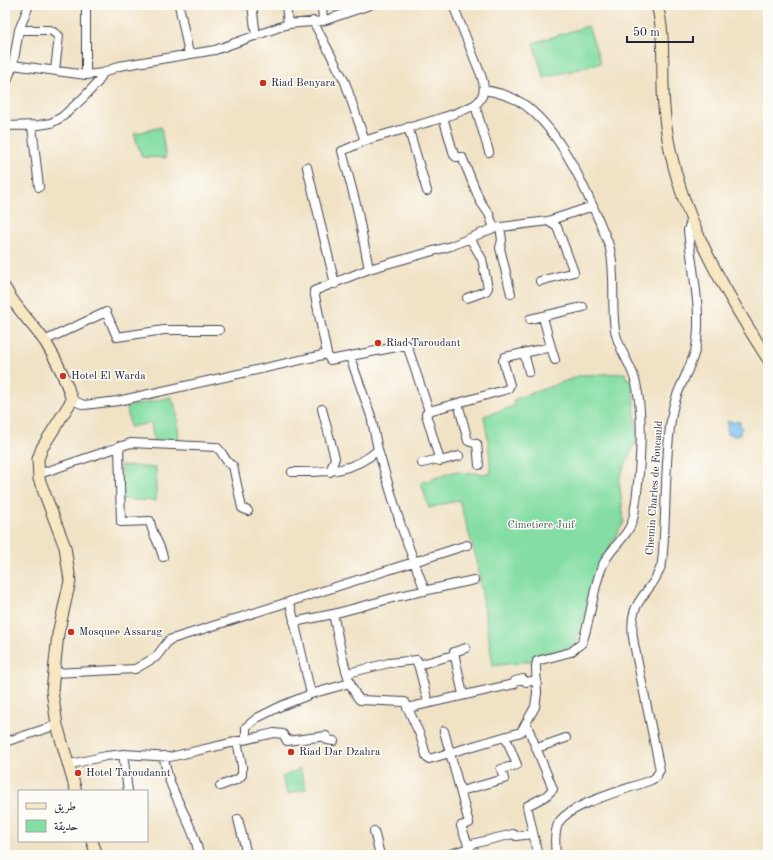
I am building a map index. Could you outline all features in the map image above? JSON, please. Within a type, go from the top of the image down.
[{"type":"street","points":[[5,86],[13,64],[19,30],[29,5]]},
{"type":"street","points":[[86,5],[86,75]]},
{"type":"street","points":[[179,5],[189,54]]},
{"type":"street","points":[[252,5],[256,36]]},
{"type":"street","points":[[286,5],[288,24]]},
{"type":"street","points":[[322,5],[323,21]]},
{"type":"street","points":[[13,64],[86,75],[103,73],[119,66],[139,61],[215,50],[288,24],[323,21],[370,5]]},
{"type":"street","points":[[369,269],[357,208],[342,151],[365,141],[443,117],[475,105],[479,102],[484,90],[480,72],[453,5]]},
{"type":"street","points":[[657,5],[663,37],[664,108],[671,157],[691,221],[731,302],[768,358]]},
{"type":"street","points":[[313,21],[345,82],[365,141]]},
{"type":"street","points":[[19,30],[50,30],[59,36],[55,70]]},
{"type":"street","points":[[5,126],[32,126],[51,122],[62,117],[98,82],[103,73]]},
{"type":"street","points":[[333,614],[350,683],[356,696],[360,700],[405,702],[420,735],[427,758],[429,759],[452,754],[506,738],[521,732],[535,707],[536,667],[538,661],[543,658],[571,652],[582,643],[605,560],[633,521],[637,495],[640,448],[638,392],[633,373],[620,348],[616,332],[612,310],[613,263],[610,247],[593,206],[577,174],[554,135],[542,120],[518,100],[500,92],[484,90]]},
{"type":"street","points":[[475,105],[489,152]]},
{"type":"street","points":[[443,117],[454,155],[456,157],[462,157],[480,201],[497,228],[502,240],[500,248],[510,294]]},
{"type":"street","points":[[32,126],[39,187]]},
{"type":"street","points":[[408,127],[427,191]]},
{"type":"street","points":[[308,167],[335,284]]},
{"type":"street","points":[[429,411],[407,346],[333,361],[328,359],[314,291],[335,284],[369,269],[436,251],[497,228],[548,221],[593,206]]},
{"type":"street","points":[[540,281],[574,272],[557,228],[548,221]]},
{"type":"street","name":"Chemin Charles de Foucauld","points":[[556,855],[556,831],[565,815],[571,810],[651,780],[655,778],[660,770],[634,644],[632,625],[637,604],[657,576],[662,563],[668,443],[673,404],[694,352],[696,342],[697,312],[688,230],[691,221]]},
{"type":"street","points":[[467,298],[486,291],[488,288],[482,259],[470,238]]},
{"type":"street","points":[[5,288],[8,302],[44,341],[62,372],[72,400],[84,405],[118,401],[327,354]]},
{"type":"street","points":[[530,320],[582,306]]},
{"type":"street","points":[[44,341],[106,312],[117,337],[164,330],[219,330]]},
{"type":"street","points":[[543,317],[555,360]]},
{"type":"street","points":[[439,459],[426,414],[429,411],[510,387],[504,358],[551,347]]},
{"type":"street","points":[[524,353],[529,372]]},
{"type":"street","points":[[350,357],[371,416],[378,450],[401,526],[425,591]]},
{"type":"street","points":[[72,400],[42,448],[38,459],[39,474],[65,548],[70,581],[58,634],[52,701],[67,765],[76,790]]},
{"type":"street","points":[[458,403],[468,441],[477,444],[479,466]]},
{"type":"street","points":[[322,409],[335,458],[330,472]]},
{"type":"street","points":[[39,474],[118,446],[131,443],[216,447],[220,449],[226,462],[233,466],[242,508],[248,511]]},
{"type":"street","points":[[118,446],[120,520],[122,523],[150,521],[153,535],[159,542],[163,557]]},
{"type":"street","points":[[292,472],[330,472],[366,460],[378,450]]},
{"type":"street","points":[[422,463],[439,459],[440,461],[459,456]]},
{"type":"street","points":[[54,673],[134,669],[156,657],[169,640],[467,545]]},
{"type":"street","points":[[294,622],[474,580]]},
{"type":"street","points":[[290,602],[311,694]]},
{"type":"street","points":[[418,665],[454,655],[454,652],[466,648]]},
{"type":"street","points":[[454,655],[463,695]]},
{"type":"street","points":[[348,673],[389,663],[418,660],[428,702]]},
{"type":"street","points":[[407,708],[428,702],[514,684],[515,680],[524,679],[526,682],[536,680]]},
{"type":"street","points":[[246,739],[246,726],[251,722],[281,706],[311,694],[350,683]]},
{"type":"street","points":[[526,723],[553,789],[546,796],[527,806],[538,855]]},
{"type":"street","points":[[5,742],[57,725]]},
{"type":"street","points":[[444,731],[452,754],[469,823],[461,826],[470,849]]},
{"type":"street","points":[[67,765],[122,754],[176,756],[277,733],[282,734],[287,741],[326,736],[327,740],[334,740]]},
{"type":"street","points":[[461,792],[504,779],[501,769],[517,765],[506,738]]},
{"type":"street","points":[[536,748],[566,738]]},
{"type":"street","points":[[220,786],[242,775],[242,766],[237,741]]},
{"type":"street","points":[[122,754],[128,790]]},
{"type":"street","points":[[164,756],[169,778],[191,830],[199,855]]},
{"type":"street","points":[[238,819],[246,855]]},
{"type":"street","points":[[374,832],[380,855]]},
{"type":"street","points":[[447,855],[470,849],[513,834],[516,836],[533,834]]},
{"type":"street","points":[[92,842],[97,855]]},
{"type":"green space","points":[[588,26],[601,63],[544,78],[533,43]]},
{"type":"green space","points":[[161,127],[166,158],[142,157],[134,134]]},
{"type":"green space","name":"Cimetiere Juif","points":[[625,373],[626,379],[632,378],[637,439],[619,479],[624,522],[604,557],[575,647],[535,656],[532,661],[493,666],[477,561],[459,500],[429,508],[421,483],[453,472],[491,474],[488,439],[484,416],[514,406],[513,400],[582,375]]},
{"type":"green space","points":[[171,397],[177,411],[179,444],[154,442],[151,423],[130,427],[127,407]]},
{"type":"green space","points":[[121,465],[156,468],[156,501],[121,499]]},
{"type":"green space","points":[[300,769],[306,789],[287,794],[282,777]]},
{"type":"water","points":[[727,421],[734,423],[736,421],[740,422],[740,425],[743,428],[740,430],[740,434],[734,437],[732,434],[727,434]]},
{"type":"place","name":"Riad Benyara","points":[[263,83]]},
{"type":"place","name":"Riad Taroudant","points":[[378,343]]},
{"type":"place","name":"Hotel El Warda","points":[[63,376]]},
{"type":"place","name":"Mosquee Assarag","points":[[71,632]]},
{"type":"place","name":"Riad Dar Dzahra","points":[[291,752]]},
{"type":"place","name":"Hotel Taroudannt","points":[[78,773]]}]
